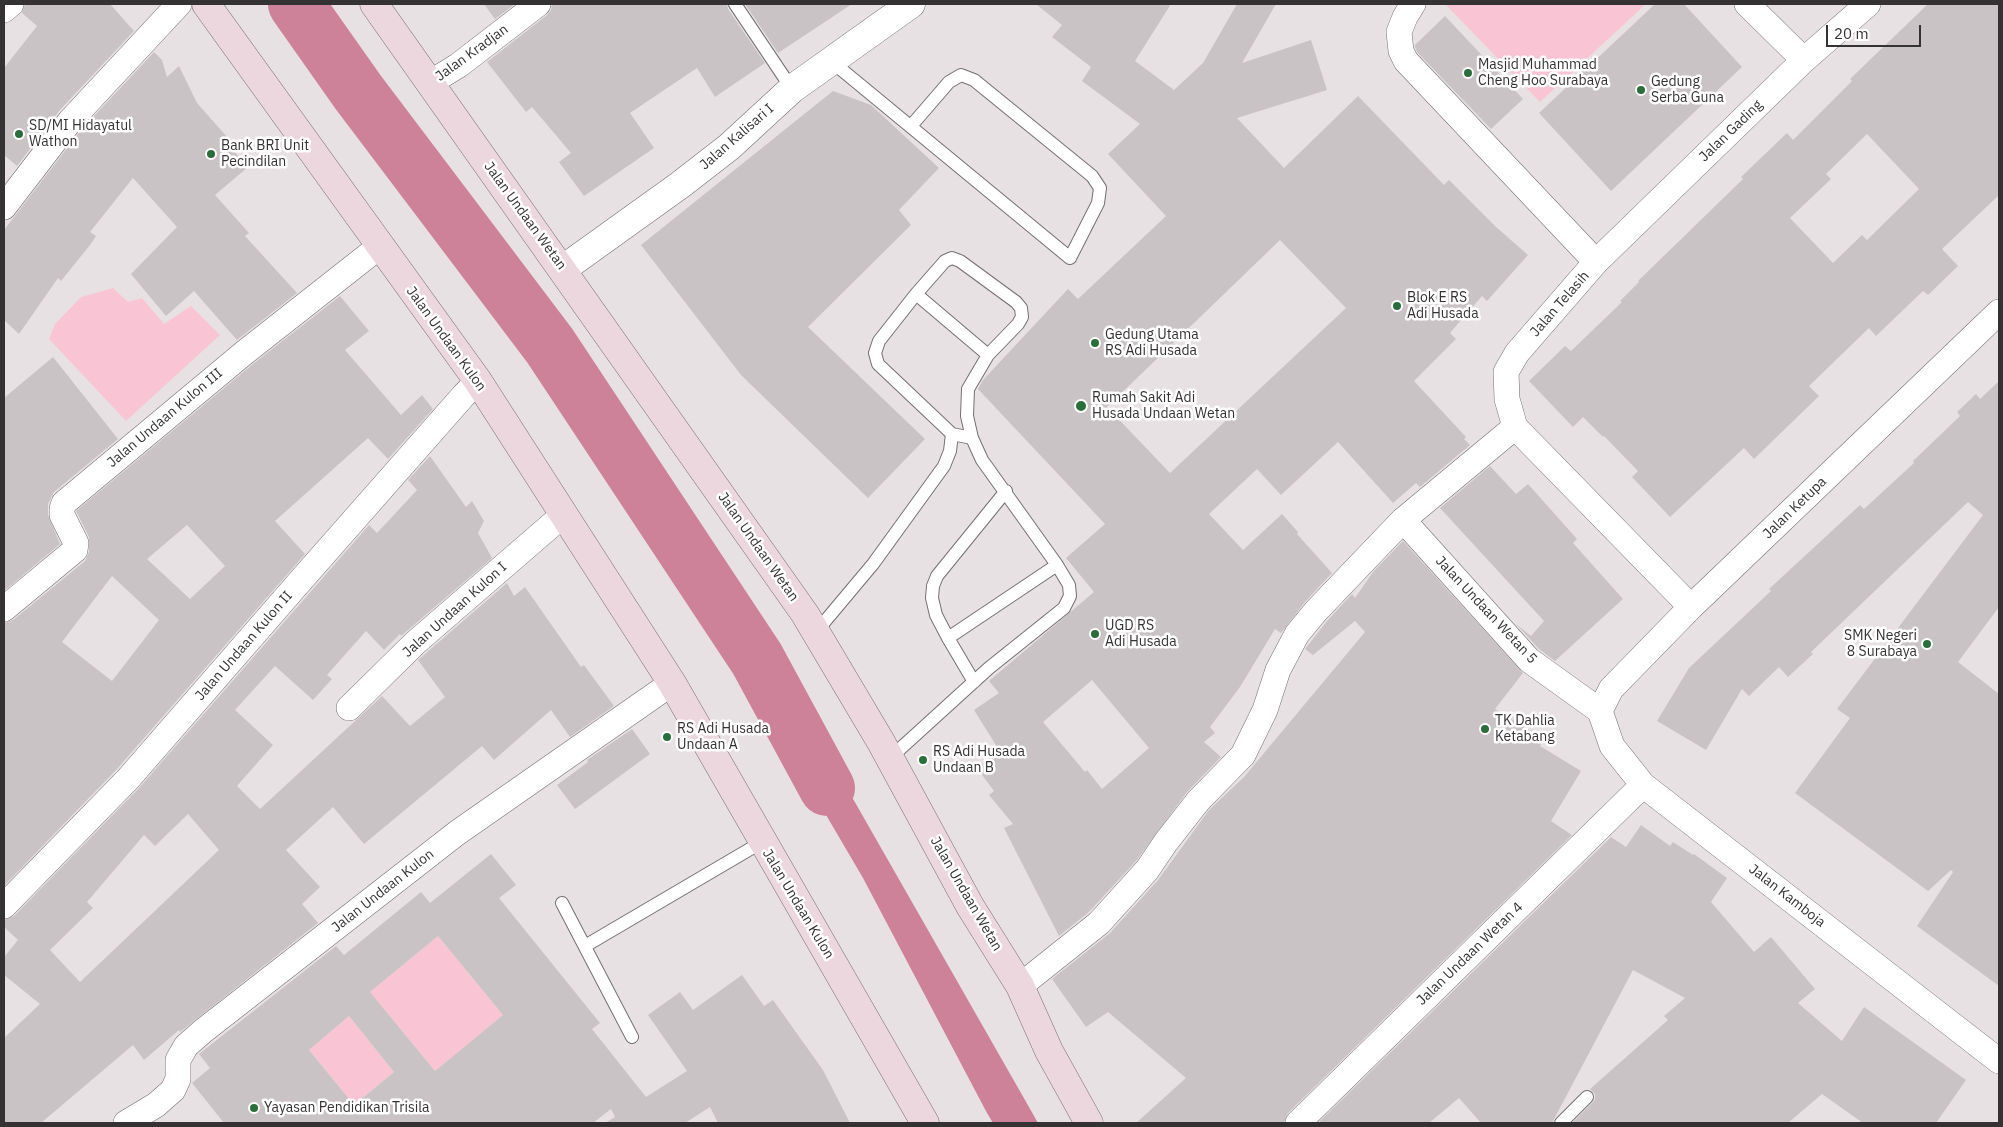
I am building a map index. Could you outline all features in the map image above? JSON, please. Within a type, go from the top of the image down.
[{"type":"main road","name":"Jalan Undaan Kulon","points":[[206,4],[478,381],[672,683],[925,1123]]},
{"type":"main road","name":"Jalan Undaan Wetan","points":[[374,4],[806,614],[890,758],[970,906],[1020,986],[1049,1051],[1089,1123]]},
{"type":"street","points":[[4,10],[11,4]]},
{"type":"street","points":[[4,207],[70,121],[179,4]]},
{"type":"street","name":"Jalan Kradjan","points":[[430,83],[459,65],[538,4]]},
{"type":"street","name":"Jalan Kalisari I","points":[[563,269],[680,185],[729,147],[792,89],[911,4]]},
{"type":"street","name":"Jalan Telasih","points":[[1413,4],[1399,32],[1401,50],[1406,61],[1596,262],[1517,354],[1506,372],[1507,399],[1516,427],[1691,606]]},
{"type":"street","points":[[1747,4],[1804,60]]},
{"type":"street","name":"Jalan Gading","points":[[1596,262],[1804,60],[1868,4]]},
{"type":"street","name":"Jalan Undaan Kulon III","points":[[4,609],[75,550],[76,543],[62,515],[64,503],[244,353],[380,246]]},
{"type":"street","name":"Jalan Ketupa","points":[[1600,711],[1611,688],[1691,606],[1999,312]]},
{"type":"street","name":"Jalan Undaan Kulon II","points":[[4,906],[128,779],[478,381]]},
{"type":"street","points":[[1020,986],[1099,923],[1147,870],[1198,801],[1243,755],[1265,710],[1278,670],[1297,634],[1403,520],[1516,427]]},
{"type":"street","name":"Jalan Undaan Kulon I","points":[[349,708],[415,644],[563,515]]},
{"type":"street","name":"Jalan Undaan Wetan 5","points":[[1403,520],[1529,660],[1600,711]]},
{"type":"street","name":"Jalan Undaan Kulon","points":[[126,1123],[156,1105],[173,1090],[178,1079],[178,1060],[186,1046],[202,1031],[457,833],[672,683]]},
{"type":"street","name":"Jalan Kamboja","points":[[1600,711],[1612,746],[1643,785],[1999,1061]]},
{"type":"street","name":"Jalan Undaan Wetan 4","points":[[1298,1123],[1643,785]]},
{"type":"lane","points":[[735,4],[792,89]]},
{"type":"lane","points":[[831,61],[1070,258],[1098,203],[1100,188],[1092,176],[974,80],[961,75],[949,82],[911,126]]},
{"type":"lane","points":[[890,758],[974,682],[1064,608],[1070,596],[1069,585],[1057,565],[1006,491],[982,460],[972,438],[968,416],[968,389],[988,355],[1018,324],[1022,317],[1021,308],[1016,302],[960,261],[952,258],[945,262],[916,294],[878,341],[874,353],[878,364],[952,434],[972,438]]},
{"type":"lane","points":[[916,294],[988,355]]},
{"type":"lane","points":[[816,632],[873,564],[944,466],[950,451],[952,434]]},
{"type":"lane","points":[[974,682],[936,615],[932,598],[933,586],[937,576],[1006,491]]},
{"type":"lane","points":[[948,638],[1057,565]]},
{"type":"lane","points":[[584,946],[762,842]]},
{"type":"lane","points":[[562,903],[632,1037]]},
{"type":"lane","points":[[1560,1123],[1587,1098]]},
{"type":"shaded area","points":[[1445,4],[1646,4],[1540,102]]},
{"type":"shaded area","points":[[113,288],[128,302],[142,298],[164,324],[191,306],[220,335],[126,421],[49,339],[55,324],[81,297]]},
{"type":"shaded area","points":[[804,713],[1038,1123],[993,1123],[987,1113],[863,878],[775,728]]},
{"type":"shaded area","points":[[438,936],[503,1015],[435,1071],[370,992]]},
{"type":"shaded area","points":[[349,1016],[394,1072],[354,1105],[309,1050]]},
{"type":"building","points":[[25,4],[110,4],[134,31],[59,111],[17,166],[4,155],[4,68],[37,26],[22,13]]},
{"type":"building","points":[[484,4],[515,4],[495,19]]},
{"type":"building","points":[[552,4],[727,4],[728,9],[765,63],[715,97],[697,68],[630,113],[654,148],[584,196],[559,162],[571,153],[532,107],[526,112],[487,62],[547,15],[551,10]]},
{"type":"building","points":[[745,4],[852,4],[778,53]]},
{"type":"building","points":[[1036,4],[1171,4],[1135,61],[1174,90],[1203,63],[1237,4],[1276,4],[1242,63],[1311,40],[1327,90],[1237,118],[1284,168],[1358,96],[1444,185],[1449,180],[1495,226],[1528,255],[1487,301],[1482,296],[1450,333],[1456,339],[1414,381],[1466,437],[1464,439],[1470,445],[1420,487],[1416,483],[1393,503],[1338,442],[1281,495],[1257,469],[1209,514],[1243,550],[1282,514],[1332,573],[1305,602],[1281,633],[1275,629],[1240,687],[1210,727],[1215,733],[1204,742],[1221,757],[1187,792],[1136,861],[1089,912],[1059,936],[1004,828],[1013,824],[989,795],[994,791],[977,768],[999,750],[974,710],[999,693],[989,681],[1094,592],[1066,558],[1105,524],[978,389],[983,380],[1068,289],[1078,299],[1166,216],[1108,154],[1140,124],[1082,81],[1091,67],[1052,37],[1062,25]],"holes":[[[1280,240],[1346,308],[1170,473],[1107,407]],[[1092,680],[1149,748],[1102,789],[1087,770],[1085,772],[1043,722]]]},
{"type":"building","name":"Gedung Serba Guna","points":[[1655,4],[1684,4],[1742,67],[1611,191],[1539,113]]},
{"type":"building","points":[[1928,4],[1999,4],[1999,195],[1942,249],[1958,266],[1928,295],[1923,291],[1876,336],[1869,328],[1809,386],[1819,396],[1754,459],[1744,448],[1670,517],[1632,477],[1638,471],[1604,436],[1583,417],[1573,427],[1529,381],[1565,346],[1571,351],[1622,302],[1620,301],[1638,281],[1743,179],[1741,177],[1787,133],[1793,140],[1852,81],[1850,79]],"holes":[[[1867,134],[1919,189],[1867,240],[1862,235],[1833,263],[1790,218],[1831,179],[1826,174]]]},
{"type":"building","name":"Masjid Muhammad Cheng Hoo Surabaya","points":[[1445,16],[1523,99],[1491,129],[1417,52],[1415,45]]},
{"type":"building","points":[[154,52],[162,60],[167,77],[179,66],[197,103],[236,147],[233,150],[248,167],[215,195],[249,233],[245,236],[297,293],[237,340],[194,291],[166,316],[131,274],[177,227],[133,178],[90,232],[96,236],[90,245],[61,281],[58,278],[19,334],[4,320],[4,230],[81,130]]},
{"type":"building","points":[[833,91],[871,105],[939,168],[899,210],[911,225],[808,327],[925,439],[868,498],[741,375],[641,245]]},
{"type":"building","points":[[340,296],[369,331],[345,350],[401,415],[422,395],[433,409],[388,459],[368,438],[275,521],[305,554],[117,769],[4,886],[4,623],[13,620],[85,561],[89,552],[89,537],[76,511],[253,364]],"holes":[[[187,525],[225,566],[190,599],[147,559]],[[112,576],[159,620],[112,681],[62,642]]]},
{"type":"building","points":[[53,357],[118,439],[54,492],[48,504],[48,515],[60,544],[4,591],[4,398]]},
{"type":"building","points":[[1999,381],[1999,607],[1958,662],[1999,694],[1999,986],[1917,926],[1953,872],[1951,870],[1928,891],[1795,793],[1850,718],[1837,709],[1983,515],[1968,502],[1811,652],[1813,654],[1788,677],[1779,667],[1749,696],[1742,689],[1706,750],[1657,721],[1689,668],[1771,591],[1769,589],[1860,505],[1864,509],[1914,463],[1913,461],[1960,416],[1957,412],[1976,394],[1980,399]]},
{"type":"building","points":[[430,456],[466,507],[472,501],[484,521],[478,533],[492,558],[401,636],[400,634],[384,650],[366,631],[327,675],[332,679],[313,700],[275,666],[235,710],[273,745],[237,786],[260,809],[382,696],[410,726],[445,697],[418,660],[507,583],[514,596],[525,587],[581,667],[584,665],[614,706],[570,737],[551,710],[494,760],[482,746],[364,844],[333,807],[286,850],[320,887],[302,904],[318,923],[180,1032],[179,1030],[144,1060],[133,1045],[41,1123],[4,1123],[4,1038],[40,1004],[4,975],[4,957],[18,940],[4,927],[4,920],[14,916],[139,788],[369,525],[377,533],[417,490],[408,480]],"holes":[[[188,814],[219,850],[80,982],[50,950],[93,908],[87,902],[144,835],[155,846]]]},
{"type":"building","points":[[1490,466],[1516,494],[1528,484],[1577,539],[1573,543],[1623,599],[1555,661],[1539,649],[1516,624],[1531,636],[1544,621],[1440,508]]},
{"type":"building","points":[[1403,541],[1523,673],[1495,709],[1544,739],[1540,746],[1581,771],[1551,821],[1572,835],[1288,1113],[1284,1123],[1136,1123],[1186,1078],[1108,1012],[1086,1027],[1052,979],[1110,933],[1158,880],[1209,810],[1244,777],[1365,632],[1355,621],[1313,655],[1305,649],[1352,594],[1355,598],[1373,572]]},
{"type":"building","points":[[632,729],[650,754],[575,809],[557,785],[588,762],[587,760]]},
{"type":"building","points":[[1641,825],[1670,846],[1673,842],[1694,854],[1727,878],[1711,902],[1754,952],[1771,937],[1815,989],[1798,1003],[1842,1041],[1864,1007],[1966,1080],[1936,1123],[1863,1123],[1822,1094],[1788,1123],[1572,1123],[1595,1100],[1595,1094],[1590,1089],[1668,1020],[1664,1016],[1685,998],[1633,970],[1552,1123],[1481,1123],[1459,1098],[1429,1123],[1318,1123],[1611,837],[1626,847]]},
{"type":"building","points":[[491,854],[516,885],[499,898],[600,1023],[592,1029],[646,1097],[687,1071],[648,1015],[680,992],[693,1010],[742,975],[764,1006],[773,1000],[823,1070],[850,1123],[718,1123],[710,1107],[685,1123],[605,1123],[615,1117],[611,1109],[593,1123],[224,1123],[192,1083],[210,1068],[199,1054],[336,946],[344,955],[421,892],[430,903]],"holes":[[[438,936],[503,1015],[435,1071],[370,992]],[[349,1016],[394,1072],[354,1105],[309,1050]]]},
{"type":"waterway","points":[[296,4],[358,92],[550,346],[757,659],[827,788]]},
{"type":"place","name":"Masjid Muhammad Cheng Hoo Surabaya","points":[[1468,73]]},
{"type":"place","name":"Gedung Serba Guna","points":[[1641,90]]},
{"type":"place","name":"SD/MI Hidayatul Wathon","points":[[19,134]]},
{"type":"place","name":"Bank BRI Unit Pecindilan","points":[[211,154]]},
{"type":"place","name":"Blok E RS Adi Husada","points":[[1397,306]]},
{"type":"place","name":"Gedung Utama RS Adi Husada","points":[[1095,343]]},
{"type":"place","name":"Rumah Sakit Adi Husada Undaan Wetan","points":[[1081,406]]},
{"type":"place","name":"UGD RS Adi Husada","points":[[1095,634]]},
{"type":"place","name":"SMK Negeri 8 Surabaya","points":[[1927,644]]},
{"type":"place","name":"TK Dahlia Ketabang","points":[[1485,729]]},
{"type":"place","name":"RS Adi Husada Undaan A","points":[[667,737]]},
{"type":"place","name":"RS Adi Husada Undaan B","points":[[923,760]]},
{"type":"place","name":"Yayasan Pendidikan Trisila","points":[[254,1108]]}]
